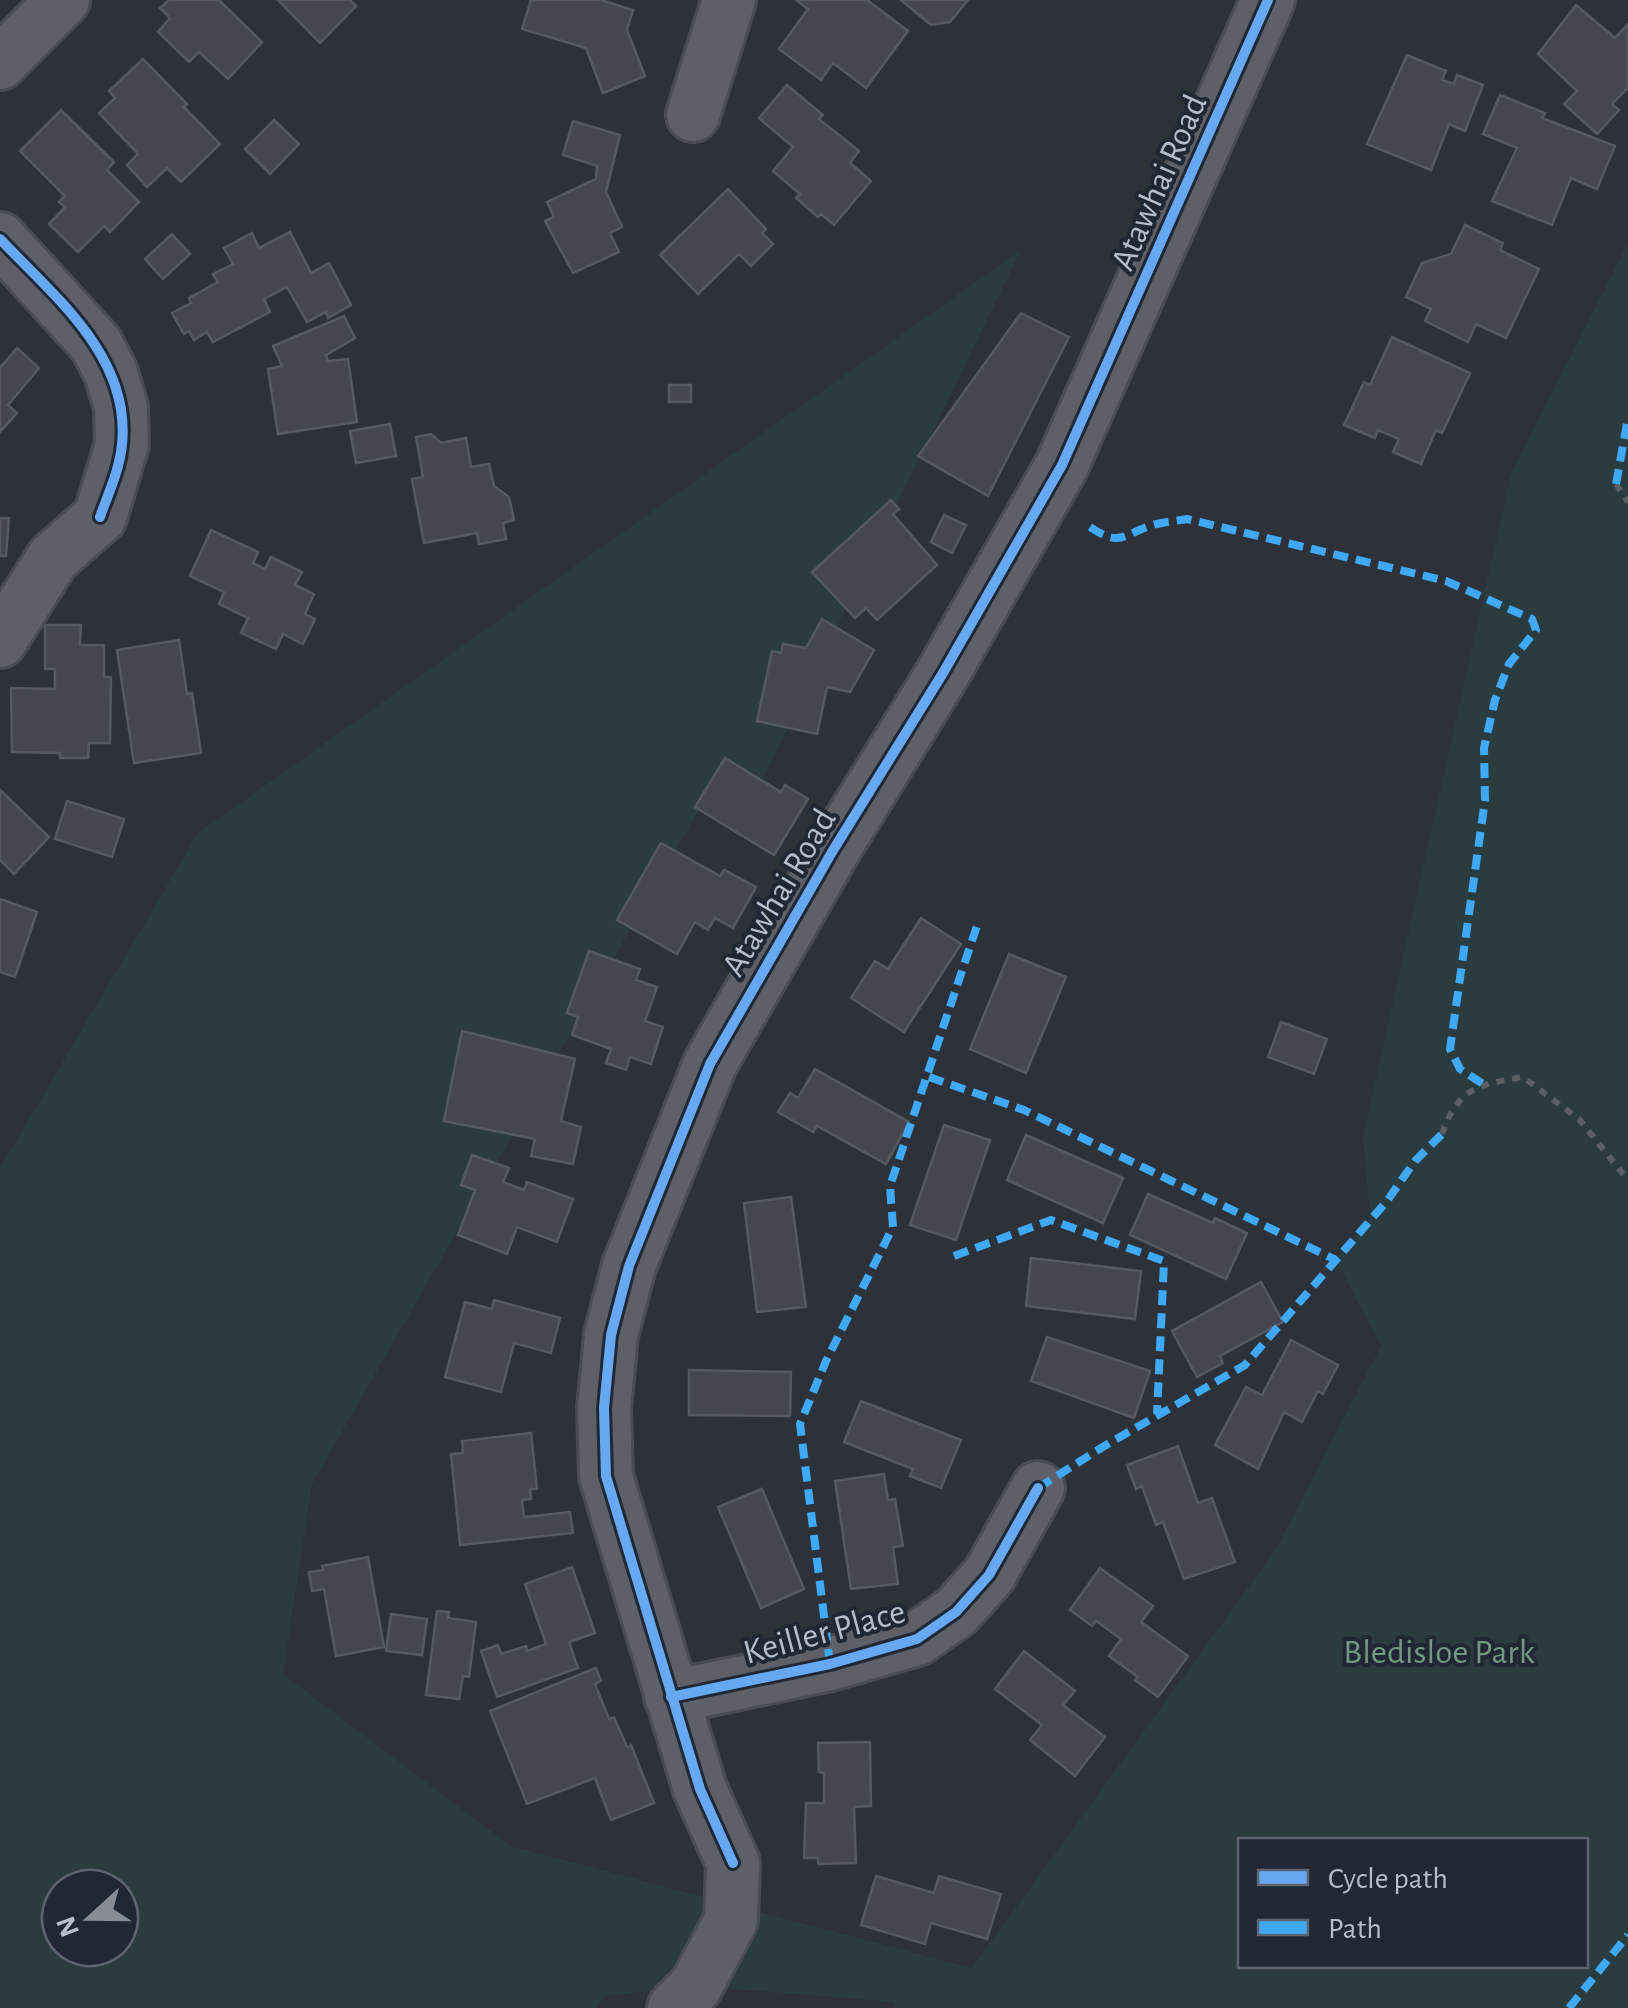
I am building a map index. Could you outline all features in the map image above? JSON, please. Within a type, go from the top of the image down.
[{"type":"street","points":[[692,114],[729,0]]},
{"type":"street","name":"Atawhai Road","points":[[674,2008],[696,1986],[730,1920],[732,1864],[700,1789],[670,1697],[606,1476],[604,1408],[611,1335],[629,1266],[710,1064],[1062,465],[1268,0]]},
{"type":"street","points":[[0,63],[60,1]]},
{"type":"street","points":[[0,239],[96,344],[111,373],[120,407],[122,444],[100,517],[53,558],[0,641]]},
{"type":"street","name":"Keiller Place","points":[[670,1697],[830,1664],[917,1640],[956,1612],[989,1575],[1038,1488]]},
{"type":"path","points":[[1616,484],[1628,502]]},
{"type":"path","points":[[1442,1134],[1452,1105],[1482,1084],[1523,1077],[1578,1119],[1628,1180]]},
{"type":"green space","name":"Bledisloe Park","points":[[1628,243],[1628,2008],[894,2008],[894,2002],[696,1986],[606,1996],[596,2008],[0,2008],[0,1168],[198,833],[1021,250],[747,811],[708,794],[312,1484],[283,1674],[511,1846],[972,1968],[1276,1549],[1381,1346],[1336,1260],[1370,1217],[1363,1137],[1511,474]]},
{"type":"building","points":[[169,0],[219,0],[262,42],[228,79],[199,52],[189,62],[158,32],[170,18],[160,8]]},
{"type":"building","points":[[278,0],[350,0],[356,6],[320,43]]},
{"type":"building","points":[[531,0],[601,0],[633,10],[627,30],[645,76],[603,93],[586,48],[522,29]]},
{"type":"building","points":[[796,0],[867,0],[908,31],[866,88],[833,63],[821,80],[779,49],[808,9]]},
{"type":"building","points":[[901,0],[968,0],[950,22],[931,25]]},
{"type":"building","points":[[1576,5],[1615,38],[1628,24],[1628,88],[1612,104],[1619,110],[1597,134],[1564,104],[1577,91],[1538,54]]},
{"type":"building","points":[[1407,55],[1446,71],[1442,80],[1454,84],[1457,75],[1483,85],[1465,131],[1449,124],[1431,170],[1367,144]]},
{"type":"building","points":[[143,59],[220,144],[181,182],[167,168],[147,187],[127,165],[138,154],[99,113],[115,98],[109,91]]},
{"type":"building","points":[[787,85],[823,115],[819,119],[859,151],[850,163],[871,181],[834,225],[796,198],[800,194],[773,171],[793,147],[759,118]]},
{"type":"building","points":[[1500,95],[1545,113],[1542,118],[1615,146],[1597,189],[1571,178],[1552,225],[1492,201],[1517,148],[1483,134]]},
{"type":"building","points":[[61,110],[114,162],[107,170],[139,202],[110,232],[104,226],[78,252],[49,224],[65,207],[59,202],[65,196],[20,151]]},
{"type":"building","points":[[274,120],[299,144],[270,174],[245,149]]},
{"type":"building","points":[[573,121],[620,135],[606,192],[622,227],[610,233],[619,252],[573,273],[545,221],[554,217],[547,202],[596,179],[597,166],[563,155]]},
{"type":"building","points":[[728,189],[766,229],[762,233],[773,244],[751,266],[739,254],[698,294],[660,255]]},
{"type":"building","points":[[1465,225],[1503,243],[1500,250],[1539,269],[1506,338],[1476,324],[1468,342],[1425,321],[1431,309],[1406,297],[1422,263],[1451,254]]},
{"type":"building","points":[[290,232],[311,273],[329,263],[351,305],[328,318],[326,312],[307,322],[287,287],[264,299],[270,312],[213,342],[207,332],[194,340],[189,331],[184,334],[172,313],[218,282],[213,274],[233,264],[224,248],[252,233],[259,248]]},
{"type":"building","points":[[172,234],[190,254],[163,279],[145,259]]},
{"type":"building","points":[[1021,313],[1069,337],[988,496],[918,456]]},
{"type":"building","points":[[344,316],[355,338],[326,355],[328,361],[348,359],[357,422],[278,434],[268,369],[282,366],[273,346]]},
{"type":"building","points":[[1392,337],[1470,373],[1442,433],[1436,430],[1421,464],[1393,452],[1399,439],[1378,430],[1375,438],[1344,425],[1364,382],[1370,385]]},
{"type":"building","points":[[17,348],[39,368],[8,405],[17,413],[0,432],[0,368]]},
{"type":"building","points":[[669,385],[691,385],[691,402],[669,402]]},
{"type":"building","points":[[390,424],[396,456],[356,463],[350,431]]},
{"type":"building","points":[[431,434],[441,443],[466,438],[471,467],[489,464],[494,486],[509,497],[514,520],[503,523],[506,539],[479,544],[477,533],[424,543],[412,479],[423,477],[416,437]]},
{"type":"building","points":[[891,500],[899,509],[893,514],[937,565],[877,620],[866,608],[855,618],[812,572]]},
{"type":"building","points":[[944,515],[966,525],[952,553],[931,542]]},
{"type":"building","points":[[0,518],[9,518],[6,556],[0,556]]},
{"type":"building","points":[[211,530],[258,552],[253,563],[265,569],[271,557],[302,572],[295,585],[314,594],[305,614],[315,619],[303,644],[283,634],[276,649],[241,633],[248,618],[219,604],[224,592],[190,576]]},
{"type":"building","points":[[822,619],[874,650],[850,692],[827,687],[817,734],[757,721],[772,651],[781,653],[783,644],[806,648]]},
{"type":"building","points":[[45,625],[81,625],[80,645],[104,645],[104,677],[111,677],[110,743],[89,743],[88,758],[12,752],[11,688],[55,689],[55,669],[45,669]]},
{"type":"building","points":[[179,640],[201,753],[134,763],[117,650]]},
{"type":"building","points":[[725,758],[781,792],[785,785],[808,799],[774,855],[695,807]]},
{"type":"building","points":[[0,790],[49,837],[14,874],[0,860]]},
{"type":"building","points":[[67,801],[124,819],[112,857],[55,839]]},
{"type":"building","points":[[661,843],[720,876],[724,870],[756,887],[733,928],[715,918],[708,930],[695,922],[677,954],[617,920]]},
{"type":"building","points":[[0,899],[37,912],[15,977],[0,972]]},
{"type":"building","points":[[921,918],[961,944],[904,1032],[851,998],[875,961],[888,969]]},
{"type":"building","points":[[589,951],[640,969],[636,980],[657,987],[645,1021],[663,1027],[651,1064],[630,1057],[626,1070],[606,1063],[611,1049],[572,1035],[578,1017],[567,1013]]},
{"type":"building","points":[[1009,954],[1066,977],[1026,1073],[970,1049]]},
{"type":"building","points":[[1281,1022],[1327,1039],[1314,1074],[1268,1057]]},
{"type":"building","points":[[462,1031],[575,1059],[561,1121],[581,1127],[573,1164],[531,1156],[535,1139],[444,1121]]},
{"type":"building","points":[[815,1069],[909,1122],[886,1164],[817,1126],[813,1132],[778,1112],[790,1093],[798,1098]]},
{"type":"building","points":[[944,1125],[990,1140],[956,1240],[910,1225]]},
{"type":"building","points":[[1026,1135],[1123,1178],[1103,1223],[1007,1180]]},
{"type":"building","points":[[472,1155],[509,1168],[503,1182],[524,1190],[527,1182],[573,1199],[557,1242],[517,1227],[507,1254],[458,1235],[475,1190],[461,1185]]},
{"type":"building","points":[[1148,1194],[1213,1223],[1215,1218],[1247,1233],[1226,1279],[1130,1235]]},
{"type":"building","points":[[791,1197],[806,1307],[757,1312],[744,1203]]},
{"type":"building","points":[[1031,1258],[1141,1271],[1135,1319],[1026,1306]]},
{"type":"building","points":[[1261,1282],[1283,1322],[1220,1356],[1223,1363],[1197,1377],[1172,1331]]},
{"type":"building","points":[[494,1300],[560,1318],[551,1353],[514,1343],[501,1392],[445,1377],[465,1302],[492,1309]]},
{"type":"building","points":[[1047,1337],[1150,1371],[1134,1418],[1031,1381]]},
{"type":"building","points":[[1291,1340],[1338,1365],[1323,1394],[1318,1391],[1302,1422],[1284,1412],[1258,1469],[1215,1445],[1246,1387],[1262,1395]]},
{"type":"building","points":[[689,1370],[791,1372],[790,1416],[689,1415]]},
{"type":"building","points":[[861,1401],[961,1440],[941,1488],[910,1476],[913,1469],[844,1442]]},
{"type":"building","points":[[531,1433],[537,1489],[530,1489],[531,1499],[522,1500],[524,1517],[570,1512],[573,1533],[460,1545],[451,1454],[463,1453],[462,1441]]},
{"type":"building","points":[[1178,1446],[1198,1503],[1212,1498],[1235,1562],[1184,1579],[1163,1522],[1156,1525],[1142,1486],[1136,1489],[1127,1465]]},
{"type":"building","points":[[884,1474],[888,1500],[895,1499],[903,1546],[893,1547],[898,1584],[851,1589],[835,1481]]},
{"type":"building","points":[[762,1489],[804,1589],[761,1608],[718,1507]]},
{"type":"building","points":[[368,1557],[384,1647],[336,1656],[324,1589],[312,1591],[309,1572]]},
{"type":"building","points":[[572,1567],[595,1633],[569,1642],[578,1668],[497,1697],[481,1651],[498,1645],[501,1654],[546,1644],[525,1584]]},
{"type":"building","points":[[1100,1568],[1153,1606],[1141,1622],[1188,1656],[1158,1697],[1109,1656],[1121,1639],[1096,1621],[1092,1626],[1070,1610]]},
{"type":"building","points":[[437,1611],[449,1612],[448,1618],[476,1622],[469,1677],[463,1676],[459,1699],[426,1695]]},
{"type":"building","points":[[391,1614],[427,1619],[422,1655],[386,1651]]},
{"type":"building","points":[[1024,1651],[1075,1691],[1063,1705],[1105,1737],[1075,1776],[1030,1740],[1042,1725],[995,1689]]},
{"type":"building","points":[[596,1668],[601,1681],[595,1684],[609,1719],[614,1717],[627,1747],[631,1745],[654,1803],[611,1820],[595,1778],[527,1804],[490,1711]]},
{"type":"building","points":[[870,1742],[871,1806],[854,1807],[856,1863],[818,1864],[818,1858],[804,1858],[806,1803],[824,1803],[818,1743]]},
{"type":"building","points":[[876,1876],[934,1893],[939,1876],[1001,1894],[987,1939],[931,1923],[925,1944],[861,1925]]},
{"type":"marked path","points":[[1616,484],[1628,418]]},
{"type":"marked path","points":[[1090,527],[1116,538],[1187,519],[1446,581],[1532,619],[1536,630],[1509,664],[1495,700],[1484,748],[1485,800],[1450,1049],[1460,1069],[1483,1084]]},
{"type":"marked path","points":[[830,1664],[800,1424],[826,1361],[893,1227],[890,1186],[978,923]]},
{"type":"marked path","points":[[929,1077],[1024,1110],[1336,1260]]},
{"type":"marked path","points":[[1038,1488],[1245,1365],[1387,1201],[1415,1161],[1442,1134]]},
{"type":"marked path","points":[[954,1256],[1051,1220],[1164,1261],[1157,1414]]},
{"type":"marked path","points":[[1569,2008],[1628,1935]]},
{"type":"cycle path","points":[[733,1863],[700,1789],[606,1476],[604,1408],[611,1335],[629,1266],[710,1064],[1062,465],[1268,0]]},
{"type":"cycle path","points":[[0,239],[85,330],[114,383],[122,413],[122,444],[100,517]]},
{"type":"cycle path","points":[[671,1697],[830,1664],[917,1639],[956,1612],[989,1575],[1038,1488]]}]
